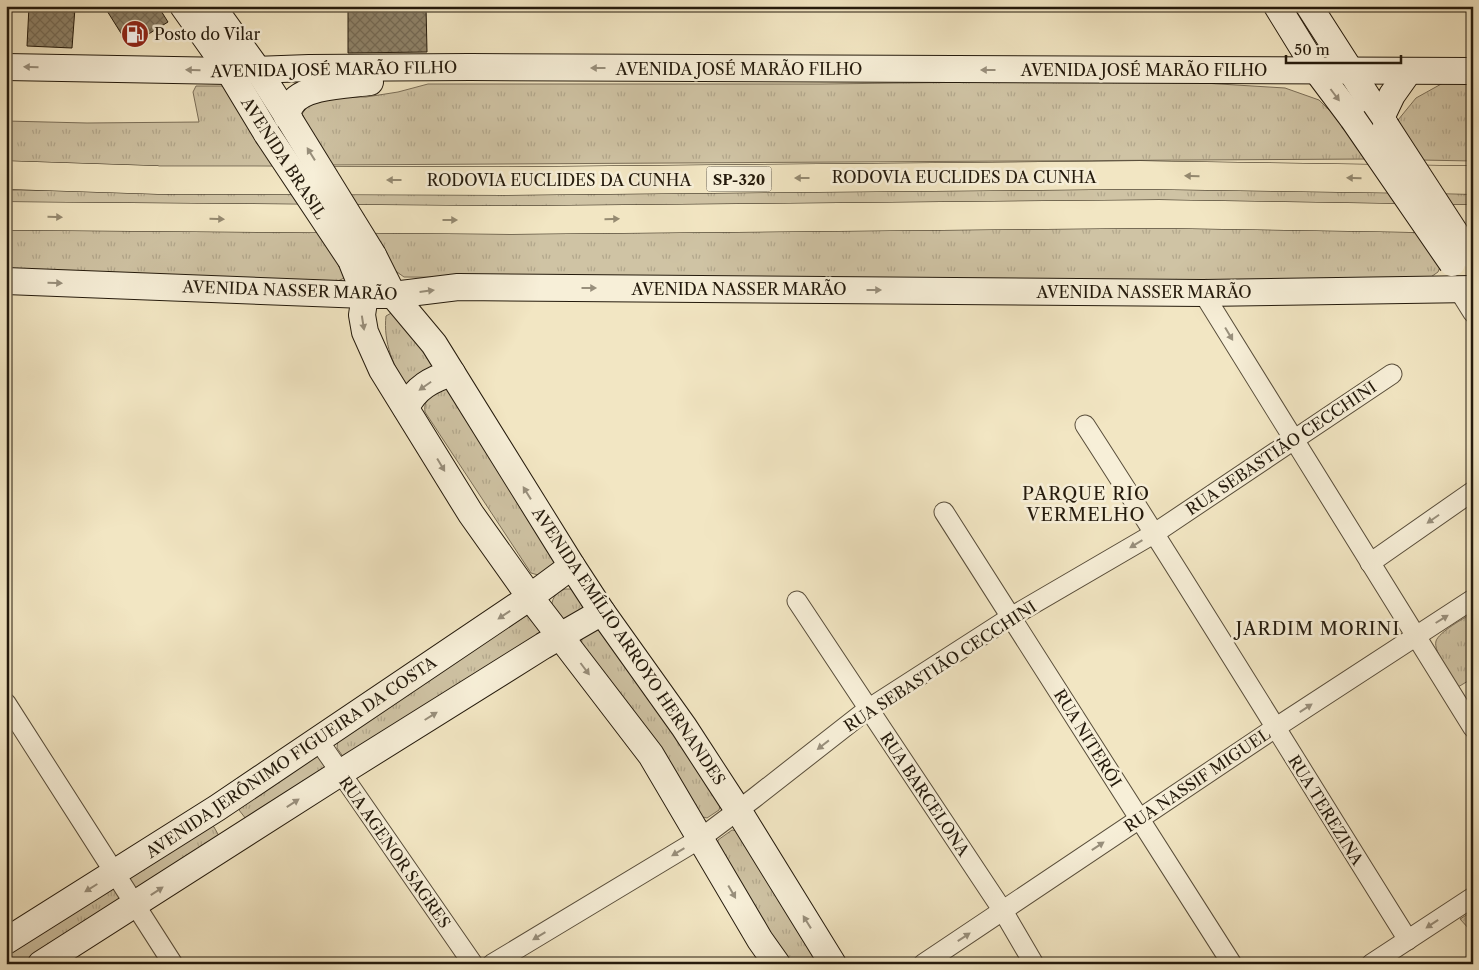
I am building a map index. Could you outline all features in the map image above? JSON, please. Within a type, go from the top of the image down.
[{"type":"highway","name":"RODOVIA EUCLIDES DA CUNHA","points":[[6,175],[168,180],[518,180],[1140,175],[1473,180]]},
{"type":"highway","points":[[6,216],[512,220],[1159,214],[1473,219]]},
{"type":"main road","name":"AVENIDA BRASIL","points":[[183,6],[230,71],[267,134],[362,258]]},
{"type":"main road","name":"AVENIDA BRASIL","points":[[212,6],[258,70],[289,120],[362,258]]},
{"type":"main road","points":[[1276,6],[1317,71],[1465,259]]},
{"type":"main road","points":[[1309,6],[1384,122],[1465,259],[1465,289]]},
{"type":"main road","name":"AVENIDA JOSÉ MARÃO FILHO","points":[[6,67],[230,71],[309,68],[470,67],[1473,71]]},
{"type":"main road","points":[[289,120],[290,105],[301,94],[324,88],[470,67]]},
{"type":"main road","points":[[1384,122],[1392,95],[1409,71]]},
{"type":"main road","points":[[362,258],[365,295],[362,315],[365,332],[382,370],[471,514],[530,597],[651,755],[776,964]]},
{"type":"main road","name":"AVENIDA EMÍLIO ARROYO HERNANDES","points":[[362,258],[434,344],[602,612],[684,727],[738,810],[832,964]]},
{"type":"main road","name":"AVENIDA NASSER MARÃO","points":[[6,281],[365,295],[394,295],[458,287],[1203,293],[1465,289]]},
{"type":"main road","points":[[406,408],[410,398],[424,386],[437,378],[452,373]]},
{"type":"main road","name":"AVENIDA JERÔNIMO FIGUEIRA DA COSTA","points":[[6,941],[115,873],[318,740],[530,597],[572,566]]},
{"type":"main road","points":[[41,964],[340,773],[602,612]]},
{"type":"street","points":[[1465,289],[1473,313]]},
{"type":"street","points":[[1203,293],[1473,728]]},
{"type":"street","name":"RUA SEBASTIÃO CECCHINI","points":[[492,964],[701,838],[868,709],[1011,617],[1155,533],[1392,374]]},
{"type":"street","name":"RUA TEREZINA","points":[[1086,425],[1408,940]]},
{"type":"street","points":[[1370,563],[1473,491]]},
{"type":"street","name":"RUA NITERÓI","points":[[944,512],[1232,964]]},
{"type":"street","name":"RUA NASSIF MIGUEL","points":[[923,964],[1275,728],[1473,600]]},
{"type":"street","name":"RUA BARCELONA","points":[[797,601],[1003,912],[1034,964]]},
{"type":"street","points":[[6,703],[115,873],[134,906],[173,964]]},
{"type":"street","name":"RUA AGENOR SAGRES","points":[[318,740],[473,964]]},
{"type":"street","points":[[1371,964],[1473,896]]},
{"type":"green space","points":[[1154,80],[1285,88],[1319,100],[1337,118],[1368,159],[326,165],[301,116],[308,104],[325,97],[366,97],[398,92],[428,84],[821,84]]},
{"type":"green space","points":[[1443,83],[1473,84],[1473,161],[1420,160],[1403,135],[1398,120],[1416,98]]},
{"type":"green space","points":[[196,86],[225,86],[280,169],[6,164],[6,121],[87,123],[199,122],[193,92]]},
{"type":"green space","points":[[1384,181],[1403,209],[357,215],[344,193]]},
{"type":"green space","points":[[6,190],[293,190],[306,212],[6,210]]},
{"type":"green space","points":[[1441,190],[1473,190],[1473,210],[1455,210]]},
{"type":"green space","points":[[6,224],[316,227],[348,276],[338,281],[6,271]]},
{"type":"green space","points":[[1414,224],[1440,267],[1438,272],[1425,281],[1182,283],[404,277],[390,267],[366,229]]},
{"type":"green space","points":[[393,312],[437,367],[410,389],[394,364],[388,345],[385,325],[386,316]]},
{"type":"green space","points":[[446,389],[453,394],[557,554],[553,566],[538,575],[531,573],[425,412],[427,400],[437,392]]},
{"type":"green space","points":[[565,589],[571,589],[582,596],[584,610],[563,621],[552,609],[552,605],[554,597]]},
{"type":"green space","points":[[1473,613],[1473,678],[1458,687],[1440,658],[1436,641],[1447,630]]},
{"type":"green space","points":[[526,616],[535,616],[544,629],[541,639],[344,758],[337,748],[338,737]]},
{"type":"green space","points":[[596,629],[608,632],[722,799],[719,810],[707,818],[699,816],[581,649],[582,638]]},
{"type":"green space","points":[[312,751],[328,764],[327,774],[246,819],[239,810],[241,801]]},
{"type":"green space","points":[[205,822],[214,827],[219,836],[134,891],[128,882],[130,871]]},
{"type":"green space","points":[[732,830],[742,832],[823,964],[787,964],[717,850],[718,840]]},
{"type":"green space","points":[[116,887],[122,897],[29,964],[6,964],[6,947]]},
{"type":"green space","points":[[1473,911],[1473,928],[1470,930],[1460,919]]},
{"type":"building","points":[[29,6],[75,8],[72,48],[27,46]]},
{"type":"building","name":"Posto do Vilar","points":[[104,6],[158,6],[168,22],[129,46]]},
{"type":"building","points":[[348,6],[426,6],[427,52],[348,53]]},
{"type":"place","name":"Posto do Vilar","points":[[135,34]]},
{"type":"district","name":"PARQUE RIO VERMELHO","points":[[1086,504]]},
{"type":"district","name":"JARDIM MORINI","points":[[1318,629]]}]
